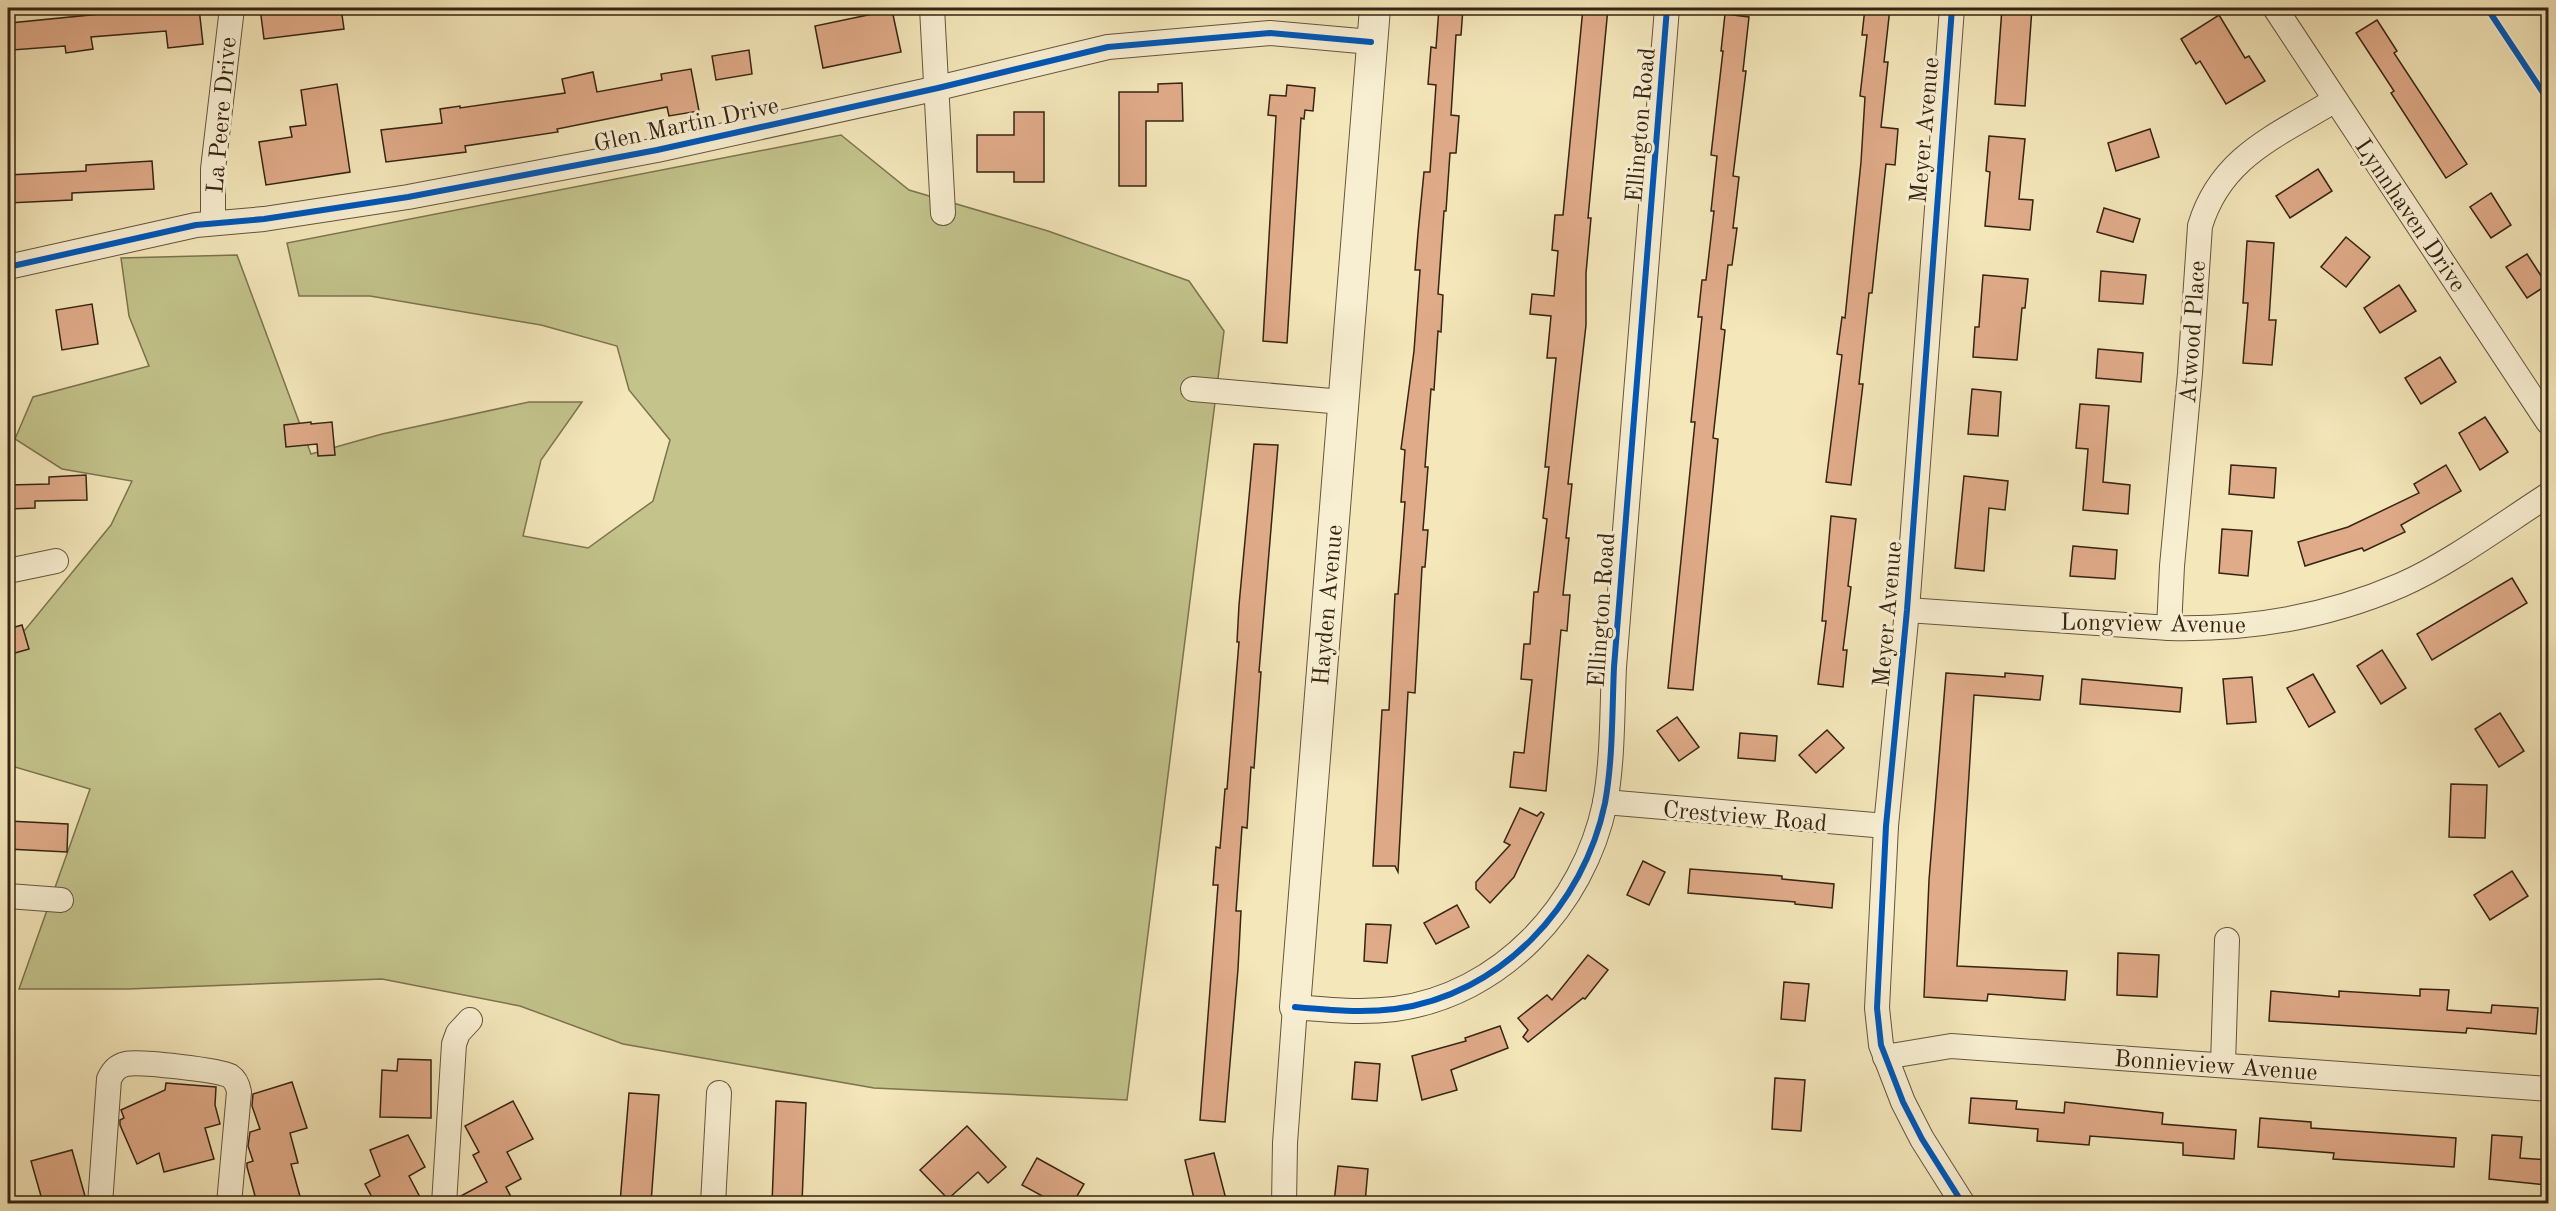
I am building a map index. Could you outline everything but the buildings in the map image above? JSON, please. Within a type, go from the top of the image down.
[{"type":"street","name":"La Peere Drive","points":[[213,222],[213,169],[232,8]]},
{"type":"street","points":[[932,8],[943,213]]},
{"type":"street","name":"Hayden Avenue","points":[[1284,1203],[1285,1143],[1295,1007],[1375,8]]},
{"type":"street","name":"Ellington Road","points":[[1295,1007],[1351,1012],[1396,1009],[1440,998],[1476,982],[1505,963],[1546,925],[1567,896],[1584,865],[1605,802],[1667,8]]},
{"type":"street","name":"Meyer Avenue","points":[[1952,8],[1907,610],[1886,826],[1877,1008],[1885,1057],[1903,1102],[1922,1139],[1964,1203]]},
{"type":"street","name":"Lynnhaven Drive","points":[[2274,8],[2548,422]]},
{"type":"street","name":"Glen Martin Drive","points":[[8,267],[213,222],[264,219],[420,194],[657,150],[938,88],[1108,47],[1270,33],[1371,42]]},
{"type":"street","name":"Atwood Place","points":[[2169,628],[2200,226],[2206,205],[2217,185],[2245,155],[2335,100]]},
{"type":"street","points":[[1192,389],[1343,402]]},
{"type":"street","name":"Longview Avenue","points":[[1907,610],[2169,628],[2258,625],[2352,603],[2402,584],[2548,495]]},
{"type":"street","points":[[8,571],[56,561]]},
{"type":"street","name":"Crestview Road","points":[[1605,802],[1652,808],[1886,826]]},
{"type":"street","points":[[8,896],[61,900]]},
{"type":"street","points":[[2223,1064],[2227,940]]},
{"type":"street","points":[[444,1203],[454,1044],[458,1033],[470,1020]]},
{"type":"street","name":"Bonnieview Avenue","points":[[1885,1057],[1951,1046],[2548,1089]]},
{"type":"street","points":[[100,1203],[109,1078],[117,1066],[128,1063],[230,1076],[237,1084],[239,1092],[229,1203]]},
{"type":"street","points":[[712,1203],[719,1093]]},
{"type":"green space","points":[[841,135],[909,190],[1048,231],[1189,281],[1224,331],[1127,1100],[874,1088],[623,1044],[520,1006],[382,979],[128,989],[19,989],[90,789],[8,765],[8,638],[25,630],[111,525],[132,481],[62,469],[15,439],[33,397],[149,366],[129,316],[121,258],[237,255],[311,454],[382,434],[529,402],[582,402],[541,460],[523,536],[588,548],[653,501],[670,440],[629,390],[617,346],[541,325],[370,296],[299,296],[287,243]]},
{"type":"cycle path","points":[[1295,1007],[1357,1011],[1395,1009],[1434,1000],[1470,985],[1502,965],[1532,939],[1557,909],[1578,876],[1594,841],[1605,803],[1610,769],[1614,667],[1667,8]]},
{"type":"cycle path","points":[[1952,8],[1907,610],[1886,826],[1877,1008],[1881,1045],[1903,1102],[1922,1139],[1963,1204]]},
{"type":"cycle path","points":[[2487,8],[2548,100]]},
{"type":"cycle path","points":[[8,267],[196,225],[264,219],[408,197],[657,150],[938,88],[1108,47],[1270,33],[1371,42]]}]
